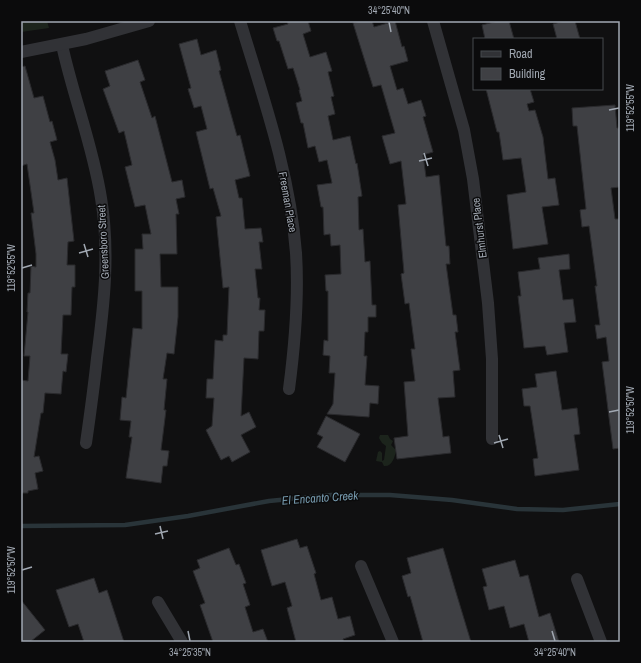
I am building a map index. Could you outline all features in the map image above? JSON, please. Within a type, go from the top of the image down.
[{"type":"street","points":[[21,52],[86,40],[149,21]]},
{"type":"street","name":"Freeman Place","points":[[240,21],[280,156],[293,223],[296,253],[297,306],[289,389]]},
{"type":"street","name":"Elmhurst Place","points":[[433,21],[464,130],[474,185],[488,303],[493,386],[492,439]]},
{"type":"street","name":"Greensboro Street","points":[[62,45],[66,66],[91,151],[98,182],[105,239],[106,280],[104,305],[86,443]]},
{"type":"street","points":[[361,566],[393,642]]},
{"type":"street","points":[[577,579],[600,642]]},
{"type":"street","points":[[158,602],[182,642]]},
{"type":"shaded area","points":[[21,21],[47,21],[49,28],[21,32]]},
{"type":"shaded area","points":[[380,435],[388,435],[393,441],[391,445],[396,450],[393,461],[387,466],[384,466],[382,462],[376,461],[378,452],[380,451],[382,453],[382,461],[384,460],[386,446],[379,438]]},
{"type":"building","points":[[287,21],[308,21],[311,31],[303,34],[310,57],[326,52],[332,71],[328,72],[334,96],[331,97],[335,114],[328,116],[333,140],[350,136],[356,164],[357,163],[362,196],[358,197],[359,230],[363,229],[365,262],[370,261],[372,305],[376,305],[376,317],[368,317],[368,332],[365,332],[364,356],[367,356],[365,385],[379,386],[378,404],[370,403],[369,417],[327,414],[333,404],[335,373],[329,373],[330,356],[323,355],[324,340],[328,341],[328,291],[326,291],[325,275],[341,274],[340,245],[331,246],[330,234],[324,235],[323,207],[321,207],[317,185],[332,183],[327,160],[319,162],[315,146],[308,148],[303,123],[301,123],[296,103],[302,101],[300,90],[293,68],[288,69],[273,28],[288,24]]},
{"type":"building","points":[[360,21],[372,21],[374,27],[395,21],[402,47],[404,46],[408,61],[390,66],[397,90],[403,88],[408,104],[421,100],[426,116],[423,117],[433,152],[423,155],[426,177],[439,175],[446,246],[449,246],[450,264],[446,264],[453,315],[456,315],[458,332],[455,332],[460,370],[453,371],[455,397],[438,398],[443,437],[449,436],[451,453],[397,459],[394,438],[408,436],[404,382],[415,381],[411,349],[415,349],[409,303],[405,304],[401,274],[404,273],[398,205],[406,204],[401,161],[390,164],[382,136],[395,133],[381,85],[373,87],[353,23]]},
{"type":"building","points":[[498,21],[509,21],[514,38],[485,38],[482,25]]},
{"type":"building","points":[[564,21],[575,21],[580,38],[557,38],[553,24]]},
{"type":"building","points":[[197,39],[201,55],[216,50],[221,70],[219,71],[237,136],[240,135],[250,176],[235,180],[239,198],[242,198],[245,229],[261,228],[263,242],[259,242],[262,269],[255,269],[258,298],[260,298],[259,310],[265,310],[264,331],[259,331],[258,359],[244,358],[241,416],[249,412],[256,427],[241,435],[250,452],[232,462],[229,456],[221,460],[206,430],[212,426],[214,398],[206,398],[207,379],[213,379],[215,340],[223,341],[223,335],[227,335],[229,287],[223,288],[216,217],[221,216],[213,188],[210,189],[196,132],[207,129],[201,106],[194,108],[188,89],[191,88],[179,44]]},
{"type":"building","points":[[138,60],[145,80],[140,82],[152,118],[155,116],[172,182],[182,180],[185,197],[176,199],[179,214],[176,214],[177,254],[160,254],[161,287],[178,287],[178,317],[174,354],[167,353],[163,379],[167,379],[164,410],[166,410],[161,450],[169,451],[167,466],[163,466],[161,483],[126,478],[132,437],[129,437],[131,421],[120,420],[122,397],[126,398],[133,328],[142,329],[142,291],[135,291],[135,249],[143,249],[142,234],[151,234],[145,205],[135,207],[125,167],[132,165],[124,131],[119,133],[103,89],[110,86],[105,71]]},
{"type":"building","points":[[25,66],[34,98],[43,96],[50,122],[52,121],[57,140],[50,142],[58,180],[67,178],[74,241],[68,242],[67,265],[75,265],[75,287],[72,287],[71,315],[63,315],[61,354],[68,354],[66,372],[63,371],[61,394],[45,393],[43,413],[41,413],[34,457],[39,456],[43,471],[35,473],[38,489],[28,491],[28,493],[21,493],[21,380],[28,381],[30,356],[24,356],[28,312],[28,293],[30,293],[31,266],[36,267],[31,213],[34,213],[27,164],[21,166],[21,67]]},
{"type":"building","points":[[486,90],[530,90],[534,102],[527,104],[529,111],[535,110],[543,137],[548,179],[555,178],[559,205],[542,207],[548,244],[513,249],[507,195],[526,192],[521,158],[503,160],[499,132],[497,132]]},
{"type":"building","points":[[615,105],[617,128],[620,128],[620,187],[611,188],[615,219],[620,219],[620,448],[613,449],[602,362],[609,361],[606,337],[597,339],[595,325],[600,325],[595,286],[597,286],[589,226],[582,227],[580,210],[586,209],[577,126],[573,126],[572,108]]},
{"type":"building","points":[[569,254],[570,269],[559,270],[563,300],[573,299],[576,322],[564,323],[568,352],[547,355],[545,346],[524,348],[518,296],[521,296],[518,272],[540,269],[538,258]]},
{"type":"building","points":[[556,371],[562,410],[577,408],[580,434],[574,435],[579,470],[535,476],[533,459],[538,458],[530,406],[524,406],[522,389],[537,387],[535,374]]},
{"type":"building","points":[[326,416],[360,434],[345,462],[317,447],[323,437],[317,434]]},
{"type":"building","points":[[297,539],[300,548],[307,546],[316,573],[314,574],[321,600],[332,597],[338,619],[350,616],[355,635],[343,639],[344,642],[296,642],[287,608],[292,606],[285,582],[272,586],[261,550]]},
{"type":"building","points":[[229,548],[236,565],[239,564],[246,583],[243,584],[250,605],[245,607],[253,632],[263,629],[268,642],[213,642],[200,605],[205,603],[193,571],[200,568],[197,560]]},
{"type":"building","points":[[443,548],[471,642],[423,642],[410,596],[408,597],[402,576],[411,573],[407,558]]},
{"type":"building","points":[[515,560],[520,577],[528,575],[539,617],[550,613],[559,642],[529,642],[524,624],[510,628],[504,606],[489,610],[483,587],[487,586],[482,569]]},
{"type":"building","points":[[94,578],[99,593],[107,590],[124,642],[84,642],[78,624],[69,627],[56,590]]},
{"type":"building","points":[[21,600],[45,630],[30,642],[21,642]]},
{"type":"waterway","name":"El Encanto Creek","points":[[21,526],[125,525],[188,516],[269,501],[331,495],[390,495],[452,500],[517,509],[563,510],[620,504]]}]
